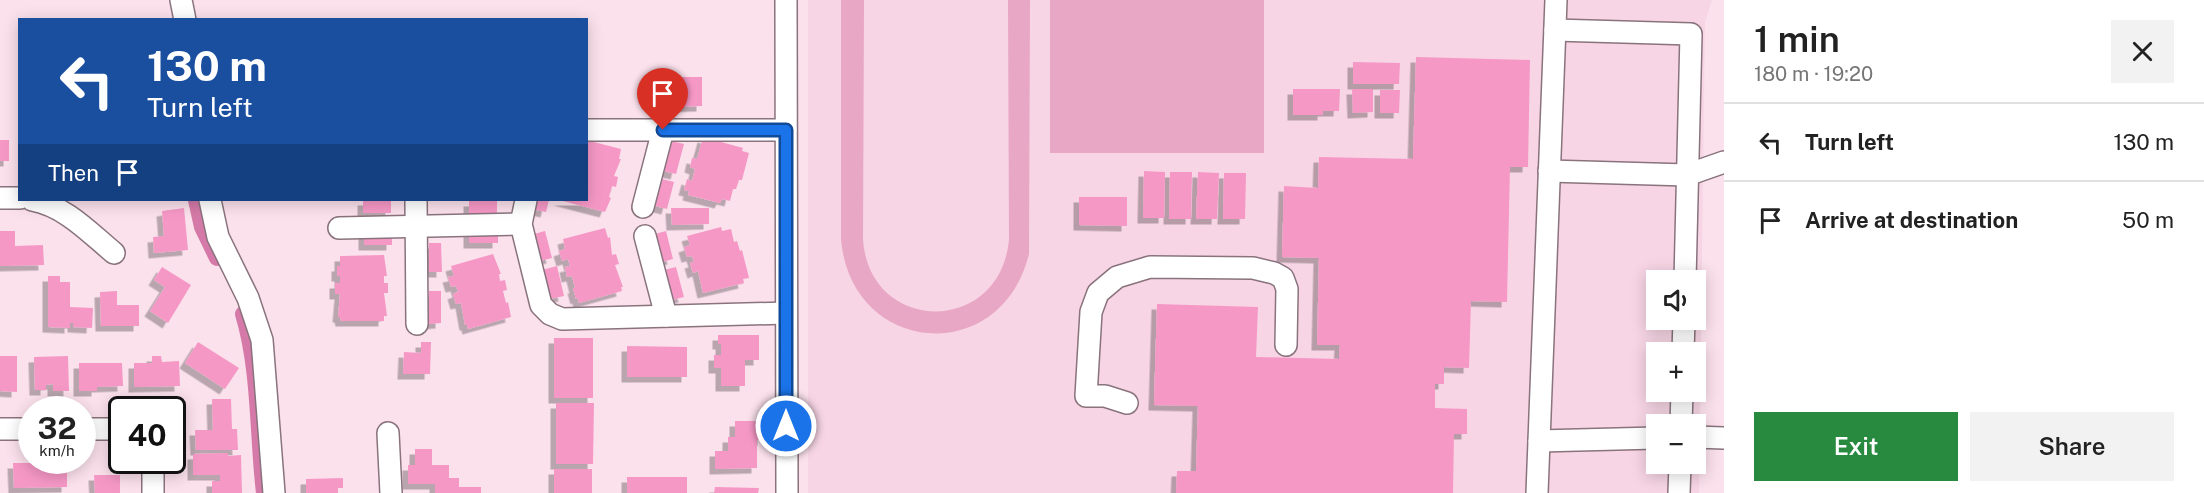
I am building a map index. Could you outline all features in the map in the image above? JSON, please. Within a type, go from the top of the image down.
[{"type":"street","points":[[181,0],[185,18]]},
{"type":"street","points":[[786,0],[787,493]]},
{"type":"street","points":[[1537,493],[1556,0]]},
{"type":"street","points":[[1555,30],[1691,34],[1685,270]]},
{"type":"street","points":[[588,130],[786,130]]},
{"type":"street","points":[[643,207],[663,130]]},
{"type":"street","points":[[1550,171],[1687,175],[1724,162]]},
{"type":"street","points":[[0,198],[18,198]]},
{"type":"street","points":[[38,201],[50,203],[64,212],[114,253]]},
{"type":"street","points":[[210,201],[218,237],[248,298],[262,340],[274,493]]},
{"type":"street","points":[[416,201],[417,324]]},
{"type":"street","points":[[526,201],[521,224],[541,305],[550,314],[562,319],[786,313]]},
{"type":"street","points":[[339,228],[521,224]]},
{"type":"street","points":[[645,236],[666,316]]},
{"type":"street","points":[[1127,403],[1105,396],[1086,396],[1094,301],[1098,293],[1118,278],[1150,267],[1253,267],[1274,273],[1283,278],[1287,289],[1286,345]]},
{"type":"street","points":[[0,429],[18,429]]},
{"type":"street","points":[[388,433],[391,493]]},
{"type":"street","points":[[1706,437],[1724,438]]},
{"type":"street","points":[[1539,441],[1646,438]]},
{"type":"street","points":[[153,474],[153,493]]},
{"type":"street","points":[[1679,493],[1680,474]]},
{"type":"shaded area","points":[[808,0],[1712,0],[1705,22],[1702,270],[1646,270],[1646,330],[1701,330],[1701,342],[1646,342],[1646,402],[1700,402],[1700,414],[1646,414],[1646,474],[1699,474],[1699,493],[808,493]]},
{"type":"shaded area","points":[[841,0],[864,0],[863,239],[871,271],[887,293],[910,307],[935,311],[961,307],[984,293],[1001,271],[1009,239],[1008,0],[1030,0],[1029,254],[1013,291],[989,316],[960,330],[928,333],[897,325],[871,307],[851,278],[841,239]]},
{"type":"shaded area","points":[[1050,0],[1264,0],[1264,153],[1050,153]]},
{"type":"building","points":[[1416,57],[1530,60],[1528,167],[1510,167],[1507,302],[1471,301],[1469,368],[1444,367],[1444,384],[1435,384],[1435,408],[1467,409],[1467,434],[1454,434],[1453,493],[1176,493],[1177,471],[1196,471],[1198,406],[1154,405],[1157,304],[1258,307],[1256,357],[1339,359],[1340,345],[1317,345],[1319,258],[1282,257],[1284,186],[1318,188],[1319,157],[1413,159]]},
{"type":"building","points":[[1353,62],[1400,63],[1399,84],[1353,84]]},
{"type":"building","points":[[672,77],[702,77],[702,106],[672,107]]},
{"type":"building","points":[[1293,89],[1340,89],[1339,111],[1323,111],[1323,115],[1293,115]]},
{"type":"building","points":[[1352,89],[1373,89],[1373,112],[1353,113]]},
{"type":"building","points":[[1380,90],[1400,90],[1399,113],[1380,113]]},
{"type":"building","points":[[703,137],[743,148],[742,151],[749,153],[742,180],[739,180],[736,189],[733,189],[730,201],[722,199],[720,203],[688,195],[689,191],[684,190],[687,179],[692,181],[695,169],[690,167],[692,158],[697,159]]},
{"type":"building","points":[[0,140],[9,140],[9,161],[0,161]]},
{"type":"building","points":[[588,141],[621,149],[619,159],[621,159],[614,176],[618,177],[616,187],[612,186],[609,197],[611,198],[605,212],[563,201],[588,201]]},
{"type":"building","points":[[671,141],[684,144],[676,174],[663,171]]},
{"type":"building","points":[[1144,171],[1165,172],[1164,218],[1143,218]]},
{"type":"building","points":[[1170,172],[1192,172],[1191,219],[1169,219]]},
{"type":"building","points":[[1198,172],[1219,173],[1217,219],[1196,219]]},
{"type":"building","points":[[1224,173],[1246,173],[1245,219],[1223,219]]},
{"type":"building","points":[[662,179],[674,182],[667,209],[655,206]]},
{"type":"building","points":[[1079,197],[1127,197],[1127,226],[1079,225]]},
{"type":"building","points":[[363,201],[391,201],[391,213],[363,213]]},
{"type":"building","points":[[469,201],[497,201],[497,213],[469,214]]},
{"type":"building","points":[[534,201],[549,201],[546,212],[532,209]]},
{"type":"building","points":[[184,208],[188,250],[154,253],[153,237],[164,236],[162,211]]},
{"type":"building","points":[[671,208],[709,208],[709,224],[672,225]]},
{"type":"building","points":[[721,227],[722,231],[731,229],[734,242],[737,241],[740,251],[742,250],[749,278],[743,279],[744,283],[703,293],[698,271],[693,273],[690,263],[694,262],[692,256],[687,257],[684,247],[690,245],[687,236]]},
{"type":"building","points":[[605,228],[608,238],[610,237],[612,255],[616,254],[619,264],[615,265],[623,287],[621,287],[622,291],[579,303],[573,288],[575,288],[572,276],[567,277],[565,267],[570,266],[568,259],[562,261],[559,251],[565,249],[563,239]]},
{"type":"building","points":[[0,231],[15,231],[15,246],[43,245],[44,265],[0,266]]},
{"type":"building","points":[[469,231],[498,231],[498,243],[469,243]]},
{"type":"building","points":[[545,231],[552,258],[540,261],[534,234]]},
{"type":"building","points":[[666,231],[673,259],[662,262],[655,234]]},
{"type":"building","points":[[364,232],[392,232],[392,245],[364,245]]},
{"type":"building","points":[[429,243],[441,243],[442,272],[429,272]]},
{"type":"building","points":[[493,254],[501,274],[499,274],[500,281],[505,280],[507,290],[503,291],[511,317],[468,329],[465,325],[461,303],[456,304],[453,294],[458,292],[456,286],[451,287],[448,277],[454,276],[451,266]]},
{"type":"building","points":[[384,255],[387,276],[384,276],[384,283],[388,283],[388,293],[384,293],[387,316],[384,316],[384,321],[341,321],[338,317],[340,294],[335,294],[335,283],[340,283],[337,266],[340,266],[340,256]]},
{"type":"building","points":[[557,266],[564,296],[550,299],[542,270]]},
{"type":"building","points":[[162,267],[191,285],[168,323],[150,311],[165,287],[154,280]]},
{"type":"building","points":[[676,267],[684,297],[672,300],[664,270]]},
{"type":"building","points":[[48,276],[60,276],[60,282],[70,282],[70,307],[93,308],[92,328],[73,327],[73,323],[70,323],[70,328],[48,327]]},
{"type":"building","points":[[117,291],[117,305],[139,305],[139,326],[101,326],[100,292]]},
{"type":"building","points":[[429,291],[441,291],[441,323],[429,324]]},
{"type":"building","points":[[718,335],[759,335],[759,360],[745,360],[745,386],[721,386],[721,368],[714,368],[714,355],[721,355]]},
{"type":"building","points":[[554,338],[593,338],[593,398],[554,398]]},
{"type":"building","points":[[198,342],[239,368],[225,389],[185,363]]},
{"type":"building","points":[[421,342],[431,342],[430,374],[403,374],[404,352],[421,353]]},
{"type":"building","points":[[627,346],[687,347],[687,377],[627,377]]},
{"type":"building","points":[[0,356],[17,356],[17,392],[0,391]]},
{"type":"building","points":[[68,356],[69,391],[53,391],[53,384],[46,385],[46,390],[35,390],[34,357]]},
{"type":"building","points":[[152,356],[161,356],[162,362],[179,361],[180,386],[134,387],[134,363],[152,363]]},
{"type":"building","points":[[79,363],[122,363],[123,386],[97,387],[97,391],[79,391]]},
{"type":"building","points":[[212,399],[231,399],[232,429],[237,429],[238,450],[196,450],[195,430],[213,430]]},
{"type":"building","points":[[556,403],[594,403],[593,464],[556,464]]},
{"type":"building","points":[[735,421],[763,421],[763,440],[757,440],[757,468],[715,469],[715,451],[728,451],[728,437],[735,437]]},
{"type":"building","points":[[415,449],[432,449],[432,465],[449,465],[449,478],[459,478],[459,487],[481,487],[481,493],[435,493],[435,484],[408,484],[408,465],[415,465]]},
{"type":"building","points":[[228,453],[228,456],[241,455],[242,493],[212,493],[212,481],[220,481],[220,475],[193,475],[193,454]]},
{"type":"building","points":[[13,463],[18,463],[18,474],[67,474],[67,487],[14,488]]},
{"type":"building","points":[[554,469],[592,469],[592,493],[554,493]]},
{"type":"building","points":[[94,475],[120,475],[120,493],[95,493]]},
{"type":"building","points":[[627,477],[687,477],[687,493],[627,493]]},
{"type":"building","points":[[343,478],[343,488],[338,488],[338,493],[306,493],[306,479]]},
{"type":"building","points":[[715,487],[759,488],[758,493],[714,493]]},
{"type":"waterway","points":[[196,201],[202,227],[217,258]]},
{"type":"waterway","points":[[243,314],[255,380],[264,493]]},
{"type":"route","points":[[663,130],[786,130],[786,426]]}]
